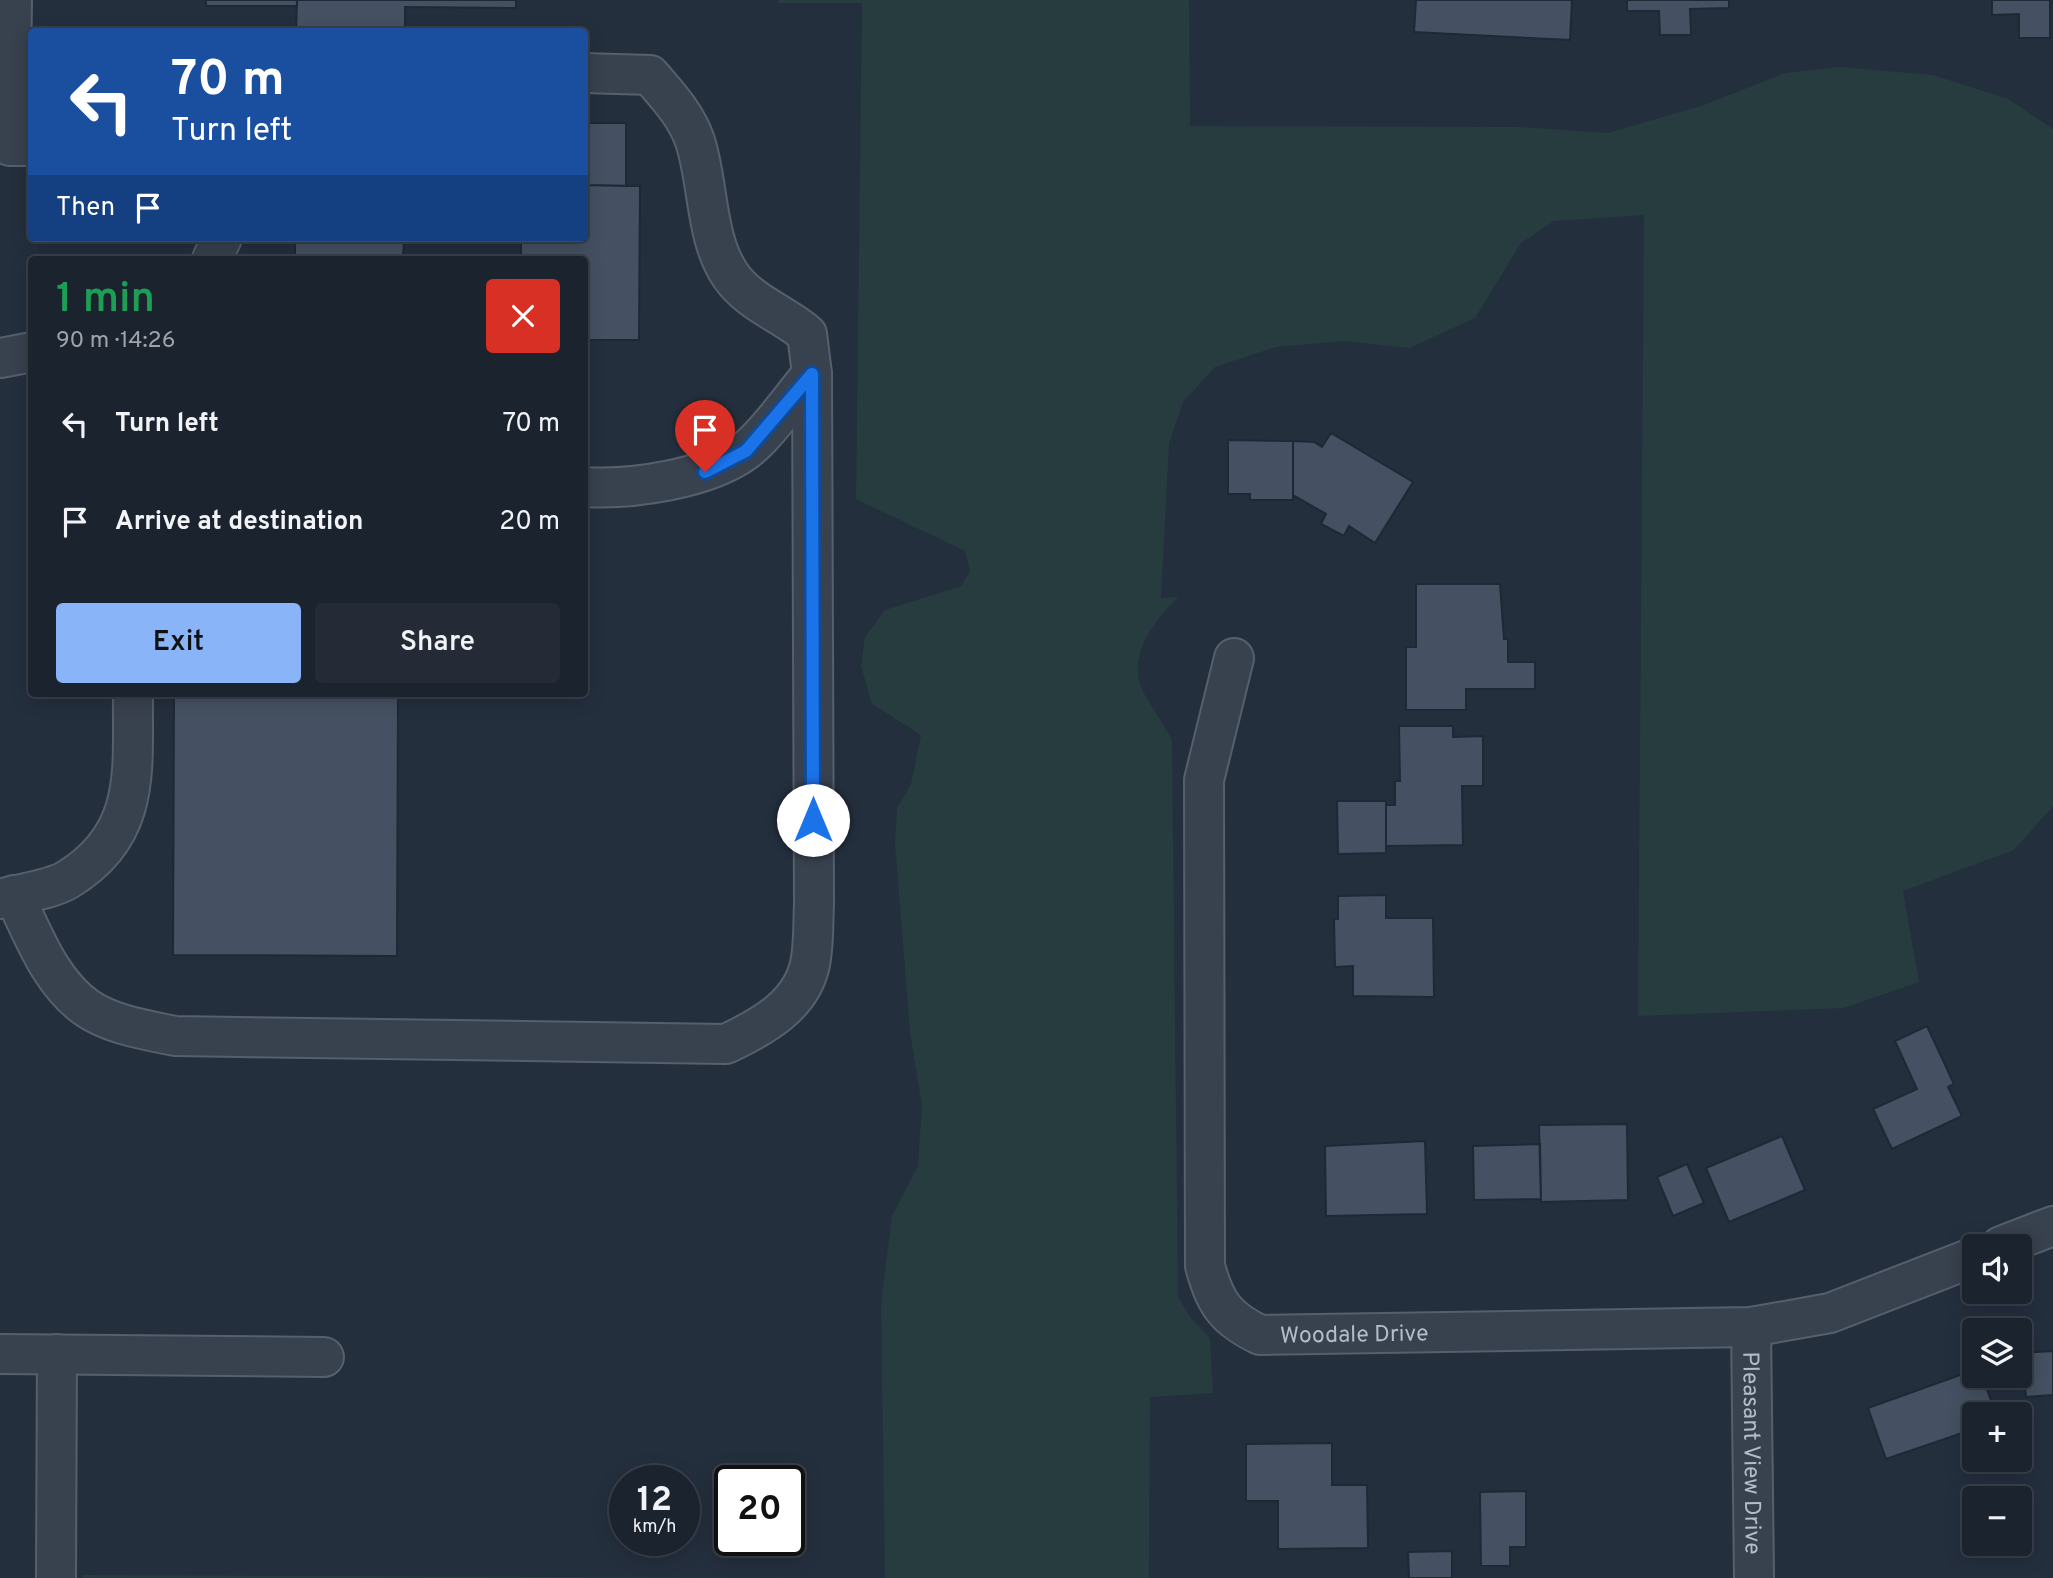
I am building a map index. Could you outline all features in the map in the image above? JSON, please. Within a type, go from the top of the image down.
[{"type":"street","points":[[12,0],[14,146]]},
{"type":"street","points":[[133,697],[132,772],[127,812],[107,847],[66,881],[7,897],[51,970],[87,1008],[126,1025],[175,1035],[726,1044],[765,1026],[794,998],[810,965],[814,904],[812,374],[807,334],[788,318],[753,300],[732,279],[721,261],[695,141],[678,106],[650,75],[588,74]]},
{"type":"street","points":[[0,358],[28,353]]},
{"type":"street","points":[[588,487],[643,483],[705,472],[746,451],[812,374]]},
{"type":"street","name":"Woodale Drive","points":[[1234,658],[1204,780],[1206,1266],[1213,1296],[1236,1324],[1260,1335],[1751,1327],[1830,1313],[1962,1262]]},
{"type":"street","points":[[2032,1234],[2053,1226]]},
{"type":"street","name":"Pleasant View Drive","points":[[1751,1327],[1754,1578]]},
{"type":"street","points":[[0,1354],[324,1357]]},
{"type":"street","points":[[56,1578],[57,1354]]},
{"type":"green space","points":[[778,0],[1189,0],[1190,126],[1519,127],[1608,133],[1704,105],[1785,73],[1839,67],[1933,75],[2008,99],[2053,129],[2053,806],[2014,850],[1903,891],[1919,982],[1844,1008],[1638,1016],[1644,215],[1554,221],[1521,243],[1475,318],[1410,348],[1344,341],[1276,347],[1215,367],[1183,402],[1169,443],[1161,598],[1179,597],[1154,625],[1142,647],[1138,672],[1143,691],[1172,741],[1178,1297],[1190,1317],[1210,1338],[1213,1393],[1150,1397],[1149,1578],[885,1578],[881,1303],[892,1216],[918,1166],[922,1106],[910,1032],[895,843],[897,808],[911,784],[921,735],[872,704],[861,666],[865,637],[885,610],[961,586],[970,571],[965,551],[856,499],[862,3],[778,3]]},
{"type":"green space","points":[[82,1575],[803,1578],[82,1578]]},
{"type":"building","points":[[206,0],[297,0],[297,6],[206,6]]},
{"type":"building","points":[[297,0],[516,0],[516,8],[405,7],[405,28],[296,28]]},
{"type":"building","points":[[1416,0],[1572,0],[1570,40],[1414,32]]},
{"type":"building","points":[[1627,0],[1729,0],[1729,8],[1690,9],[1691,35],[1660,35],[1659,11],[1627,11]]},
{"type":"building","points":[[1992,0],[2053,0],[2050,1],[2050,38],[2019,38],[2019,14],[1992,15]]},
{"type":"building","points":[[588,123],[626,123],[626,186],[588,185]]},
{"type":"building","points":[[588,185],[640,186],[639,340],[588,340],[588,256],[521,256],[521,242],[588,242]]},
{"type":"building","points":[[295,242],[404,242],[403,256],[295,256]]},
{"type":"building","points":[[1331,433],[1413,482],[1375,543],[1349,526],[1344,536],[1321,524],[1326,514],[1293,495],[1293,441],[1314,442],[1322,447]]},
{"type":"building","points":[[1228,440],[1293,441],[1293,500],[1250,500],[1250,494],[1228,494]]},
{"type":"building","points":[[1416,584],[1500,584],[1504,639],[1508,639],[1508,662],[1535,662],[1535,689],[1466,689],[1466,710],[1406,710],[1406,647],[1416,647]]},
{"type":"building","points":[[174,697],[398,697],[397,956],[173,955]]},
{"type":"building","points":[[1399,726],[1453,726],[1453,737],[1483,736],[1483,786],[1462,786],[1463,845],[1386,846],[1386,805],[1395,805],[1395,781],[1400,781]]},
{"type":"building","points":[[1337,801],[1386,801],[1386,853],[1338,854]]},
{"type":"building","points":[[1386,895],[1386,918],[1433,918],[1434,997],[1353,996],[1353,966],[1335,967],[1334,919],[1338,919],[1338,896]]},
{"type":"building","points":[[1927,1026],[1954,1084],[1948,1087],[1962,1116],[1892,1149],[1873,1109],[1917,1089],[1895,1041]]},
{"type":"building","points":[[1627,1124],[1628,1200],[1541,1202],[1539,1125]]},
{"type":"building","points":[[1782,1136],[1805,1190],[1729,1222],[1706,1168]]},
{"type":"building","points":[[1425,1141],[1427,1214],[1326,1216],[1325,1146]]},
{"type":"building","points":[[1540,1144],[1541,1199],[1474,1200],[1473,1146]]},
{"type":"building","points":[[1687,1164],[1704,1203],[1673,1216],[1657,1177]]},
{"type":"building","points":[[2053,1351],[2053,1395],[2026,1397],[2025,1388],[2032,1388],[2032,1352]]},
{"type":"building","points":[[1962,1374],[1962,1388],[1986,1388],[1992,1402],[1962,1402],[1962,1433],[1886,1459],[1868,1408]]},
{"type":"building","points":[[1332,1443],[1332,1485],[1367,1485],[1368,1548],[1278,1549],[1278,1501],[1246,1501],[1246,1444]]},
{"type":"building","points":[[1526,1491],[1526,1547],[1510,1547],[1510,1566],[1481,1566],[1480,1492]]},
{"type":"building","points":[[1452,1551],[1452,1578],[1409,1578],[1408,1552]]},
{"type":"route","points":[[705,472],[746,451],[812,374],[813,820]]}]
